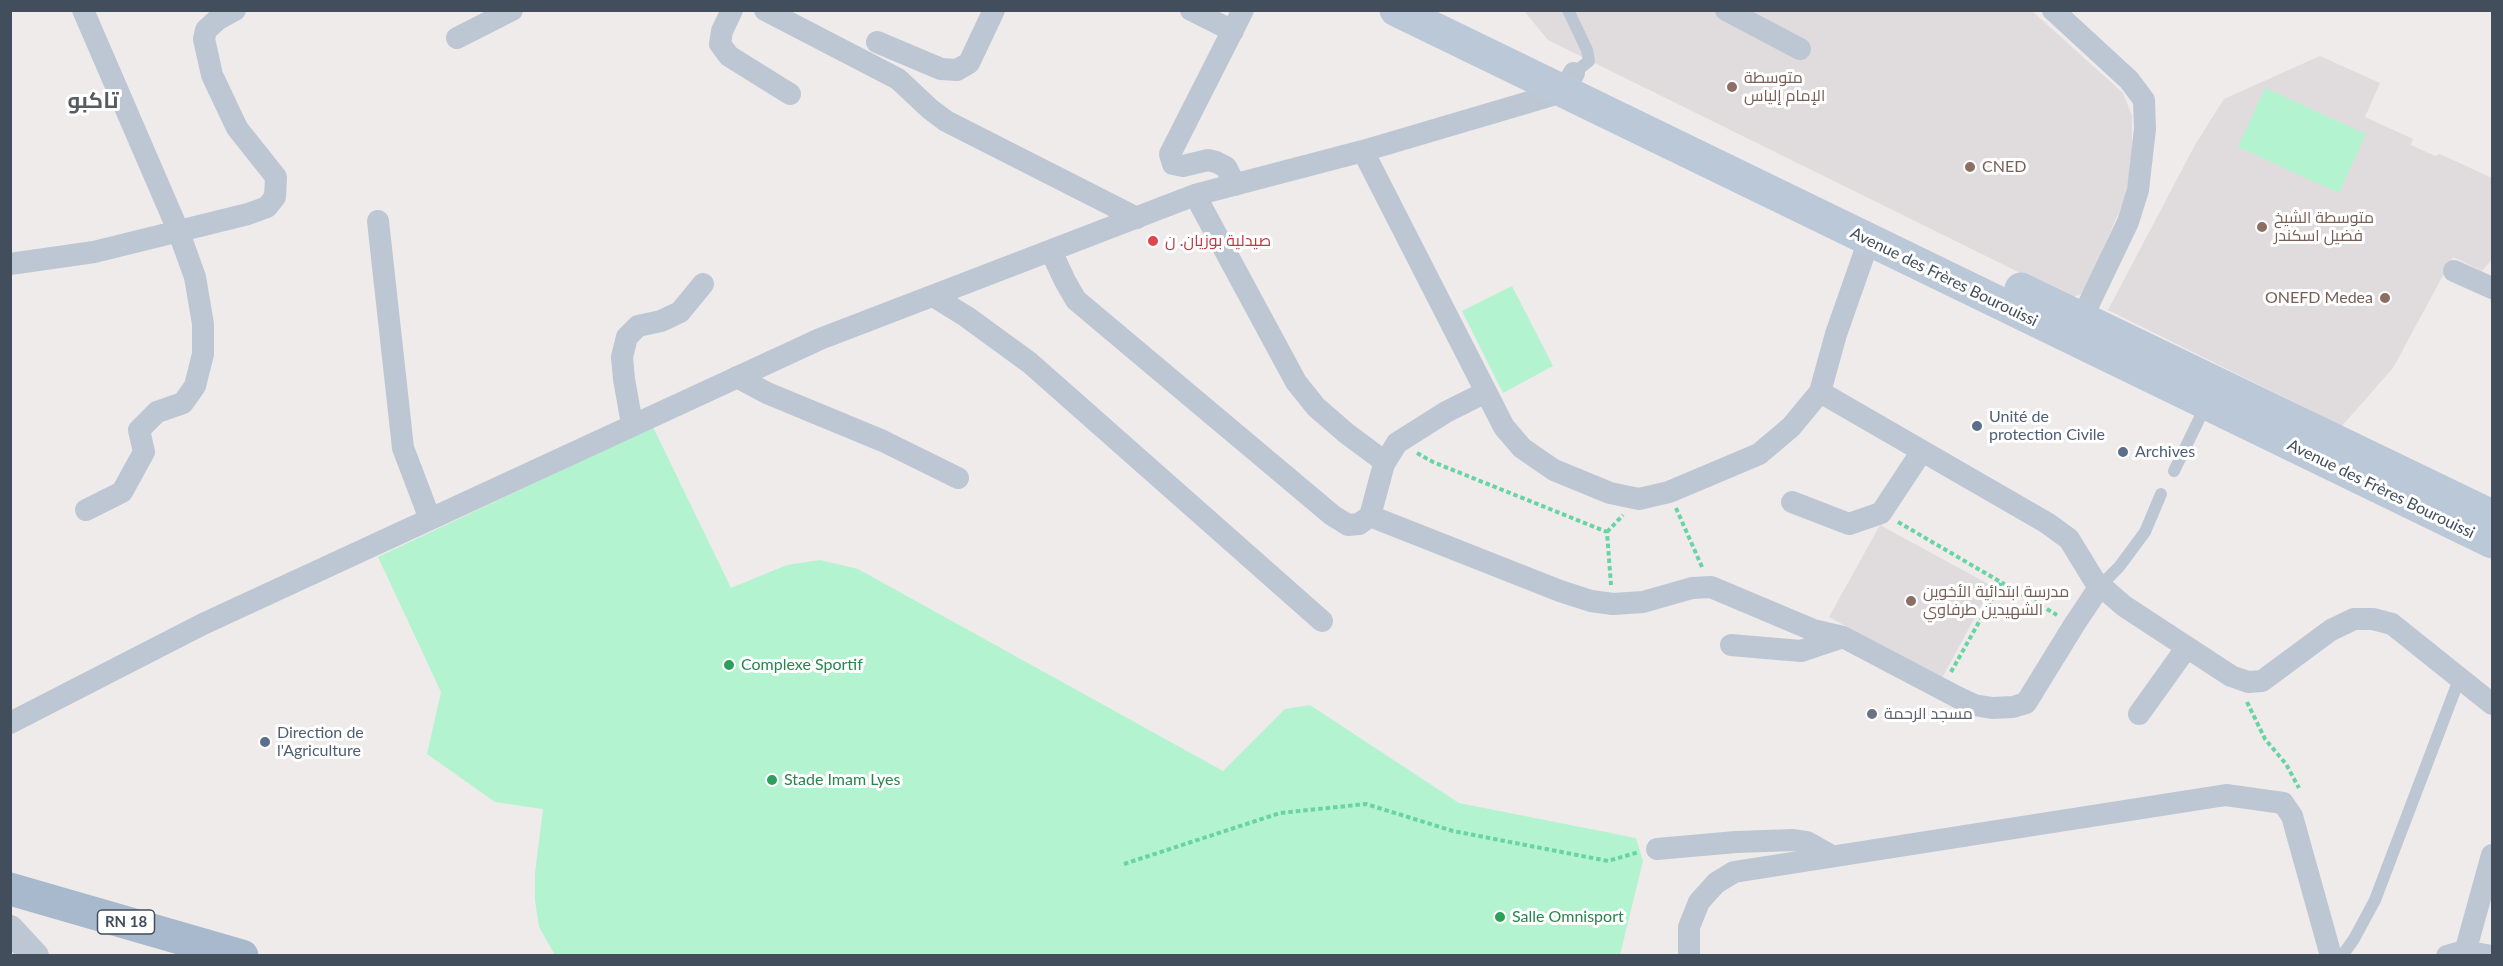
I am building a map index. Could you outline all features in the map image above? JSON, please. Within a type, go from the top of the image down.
[{"type":"main road","name":"Avenue des Frères Bourouissi","points":[[1396,10],[1568,82],[1869,240],[2079,330],[2206,405],[2493,542]]},
{"type":"main road","points":[[1448,10],[1568,82],[2079,330],[2493,516]]},
{"type":"main road","name":"RN 18","points":[[10,889],[242,956]]},
{"type":"street","points":[[83,10],[178,231],[195,277],[203,324],[203,354],[195,386],[183,404],[157,412],[139,430],[144,452],[122,492],[86,510]]},
{"type":"street","points":[[10,264],[94,252],[248,214],[267,207],[275,197],[276,177],[237,128],[213,75],[204,39],[206,30],[217,20],[235,10]]},
{"type":"street","points":[[457,38],[512,10]]},
{"type":"street","points":[[732,10],[722,31],[720,44],[729,56],[790,94]]},
{"type":"street","points":[[765,10],[898,79],[946,121],[1137,218]]},
{"type":"street","points":[[878,42],[940,69],[957,70],[969,63],[994,10]]},
{"type":"street","points":[[1191,10],[1233,31]]},
{"type":"street","points":[[1235,185],[1226,167],[1216,162],[1208,160],[1183,166],[1173,164],[1170,154],[1243,10]]},
{"type":"street","points":[[1726,10],[1800,49]]},
{"type":"street","points":[[2053,10],[2129,80],[2144,100],[2145,129],[2138,190],[2128,222],[2079,330]]},
{"type":"street","points":[[10,723],[203,624],[820,339],[1195,195],[1363,151],[1568,82]]},
{"type":"street","points":[[1363,151],[1484,393],[1504,428],[1522,448],[1554,470],[1610,493],[1639,499],[1669,492],[1759,454],[1791,427],[1820,392],[1836,334],[1869,240]]},
{"type":"street","points":[[1195,195],[1296,382],[1316,407],[1346,434],[1385,462]]},
{"type":"street","points":[[378,221],[404,448],[430,519]]},
{"type":"street","points":[[1051,251],[1076,300],[1332,515],[1348,525],[1359,524],[1370,516],[1385,462],[1397,443],[1446,412],[1484,393]]},
{"type":"street","points":[[2454,271],[2493,288]]},
{"type":"street","points":[[632,424],[622,357],[627,337],[638,326],[662,321],[680,312],[703,284]]},
{"type":"street","points":[[933,296],[967,317],[1030,363],[1322,621]]},
{"type":"street","points":[[737,377],[767,393],[883,441],[958,478]]},
{"type":"street","points":[[1820,392],[2047,523],[2069,539],[2100,586],[2124,606],[2231,675],[2248,682],[2262,681],[2331,630],[2354,619],[2373,619],[2392,624],[2493,704]]},
{"type":"street","points":[[1792,502],[1849,524],[1881,513],[1922,451]]},
{"type":"street","points":[[1370,516],[1560,591],[1613,604],[1643,602],[1692,588],[1711,587],[1813,630],[1843,636],[1974,705],[1992,708],[2013,707],[2026,703],[2100,586]]},
{"type":"street","points":[[1731,645],[1801,651],[1843,636]]},
{"type":"street","points":[[2139,714],[2187,647]]},
{"type":"street","points":[[1689,956],[1689,927],[1699,902],[1716,883],[1734,872],[2226,795],[2283,803],[2292,816],[2331,956]]},
{"type":"street","points":[[1649,850],[1736,842],[1794,840],[1807,842],[1832,856]]},
{"type":"street","points":[[2492,956],[2458,954],[2493,855]]},
{"type":"street","points":[[10,929],[35,956]]},
{"type":"lane","points":[[1568,10],[1587,50],[1589,61],[1568,82]]},
{"type":"lane","points":[[2174,471],[2206,405]]},
{"type":"lane","points":[[2100,586],[2119,567],[2145,532],[2162,494]]},
{"type":"lane","points":[[2342,956],[2375,900],[2460,677]]},
{"type":"path","points":[[1397,443],[1433,462],[1607,532],[1613,604]]},
{"type":"path","points":[[1669,492],[1711,587]]},
{"type":"path","points":[[1881,513],[2002,581],[2074,625]]},
{"type":"path","points":[[1942,688],[2002,581]]},
{"type":"path","points":[[2248,682],[2247,705],[2265,739],[2286,764],[2299,787],[2283,803]]},
{"type":"path","points":[[1124,864],[1280,813],[1366,804],[1453,831],[1608,861],[1649,850]]},
{"type":"shaded area","name":"CNED","points":[[1524,11],[2032,11],[2123,93],[2132,116],[2132,182],[2084,293],[2071,298],[1548,40]]},
{"type":"shaded area","name":"متوسطة الشيخ فضيل اسكندر","points":[[2320,56],[2380,83],[2365,117],[2413,139],[2411,145],[2435,156],[2440,154],[2492,178],[2492,259],[2482,271],[2453,257],[2393,368],[2342,426],[2108,310],[2196,143],[2224,99]]},
{"type":"shaded area","name":"مدرسة ابتدائية الأخوين الشهيدين طرفاوي","points":[[1880,525],[1992,586],[1942,678],[1829,617]]},
{"type":"green space","points":[[2265,88],[2366,134],[2339,193],[2238,147]]},
{"type":"green space","points":[[1512,286],[1553,366],[1503,393],[1462,311]]},
{"type":"green space","name":"Complexe Sportif","points":[[653,427],[731,588],[787,565],[820,560],[858,569],[1223,771],[1285,709],[1310,705],[1459,803],[1636,838],[1643,861],[1620,955],[555,955],[539,927],[535,900],[535,873],[543,809],[495,802],[427,754],[441,692],[378,557]]},
{"type":"place","name":"متوسطة الإمام إلياس","points":[[1732,87]]},
{"type":"place","name":"CNED","points":[[1970,167]]},
{"type":"place","name":"متوسطة الشيخ فضيل اسكندر","points":[[2262,227]]},
{"type":"place","name":"صيدلية بوزيان. ن","points":[[1153,241]]},
{"type":"place","name":"ONEFD Medea","points":[[2385,298]]},
{"type":"place","name":"Unité de protection Civile","points":[[1977,426]]},
{"type":"place","name":"Archives","points":[[2123,452]]},
{"type":"place","name":"مدرسة ابتدائية الأخوين الشهيدين طرفاوي","points":[[1911,601]]},
{"type":"place","name":"Complexe Sportif","points":[[729,665]]},
{"type":"place","name":"مسجد الرحمة","points":[[1872,714]]},
{"type":"place","name":"Direction de l'Agriculture","points":[[265,742]]},
{"type":"place","name":"Stade Imam Lyes","points":[[772,780]]},
{"type":"place","name":"Salle Omnisport","points":[[1500,917]]},
{"type":"district","name":"تاكبو","points":[[93,101]]}]
